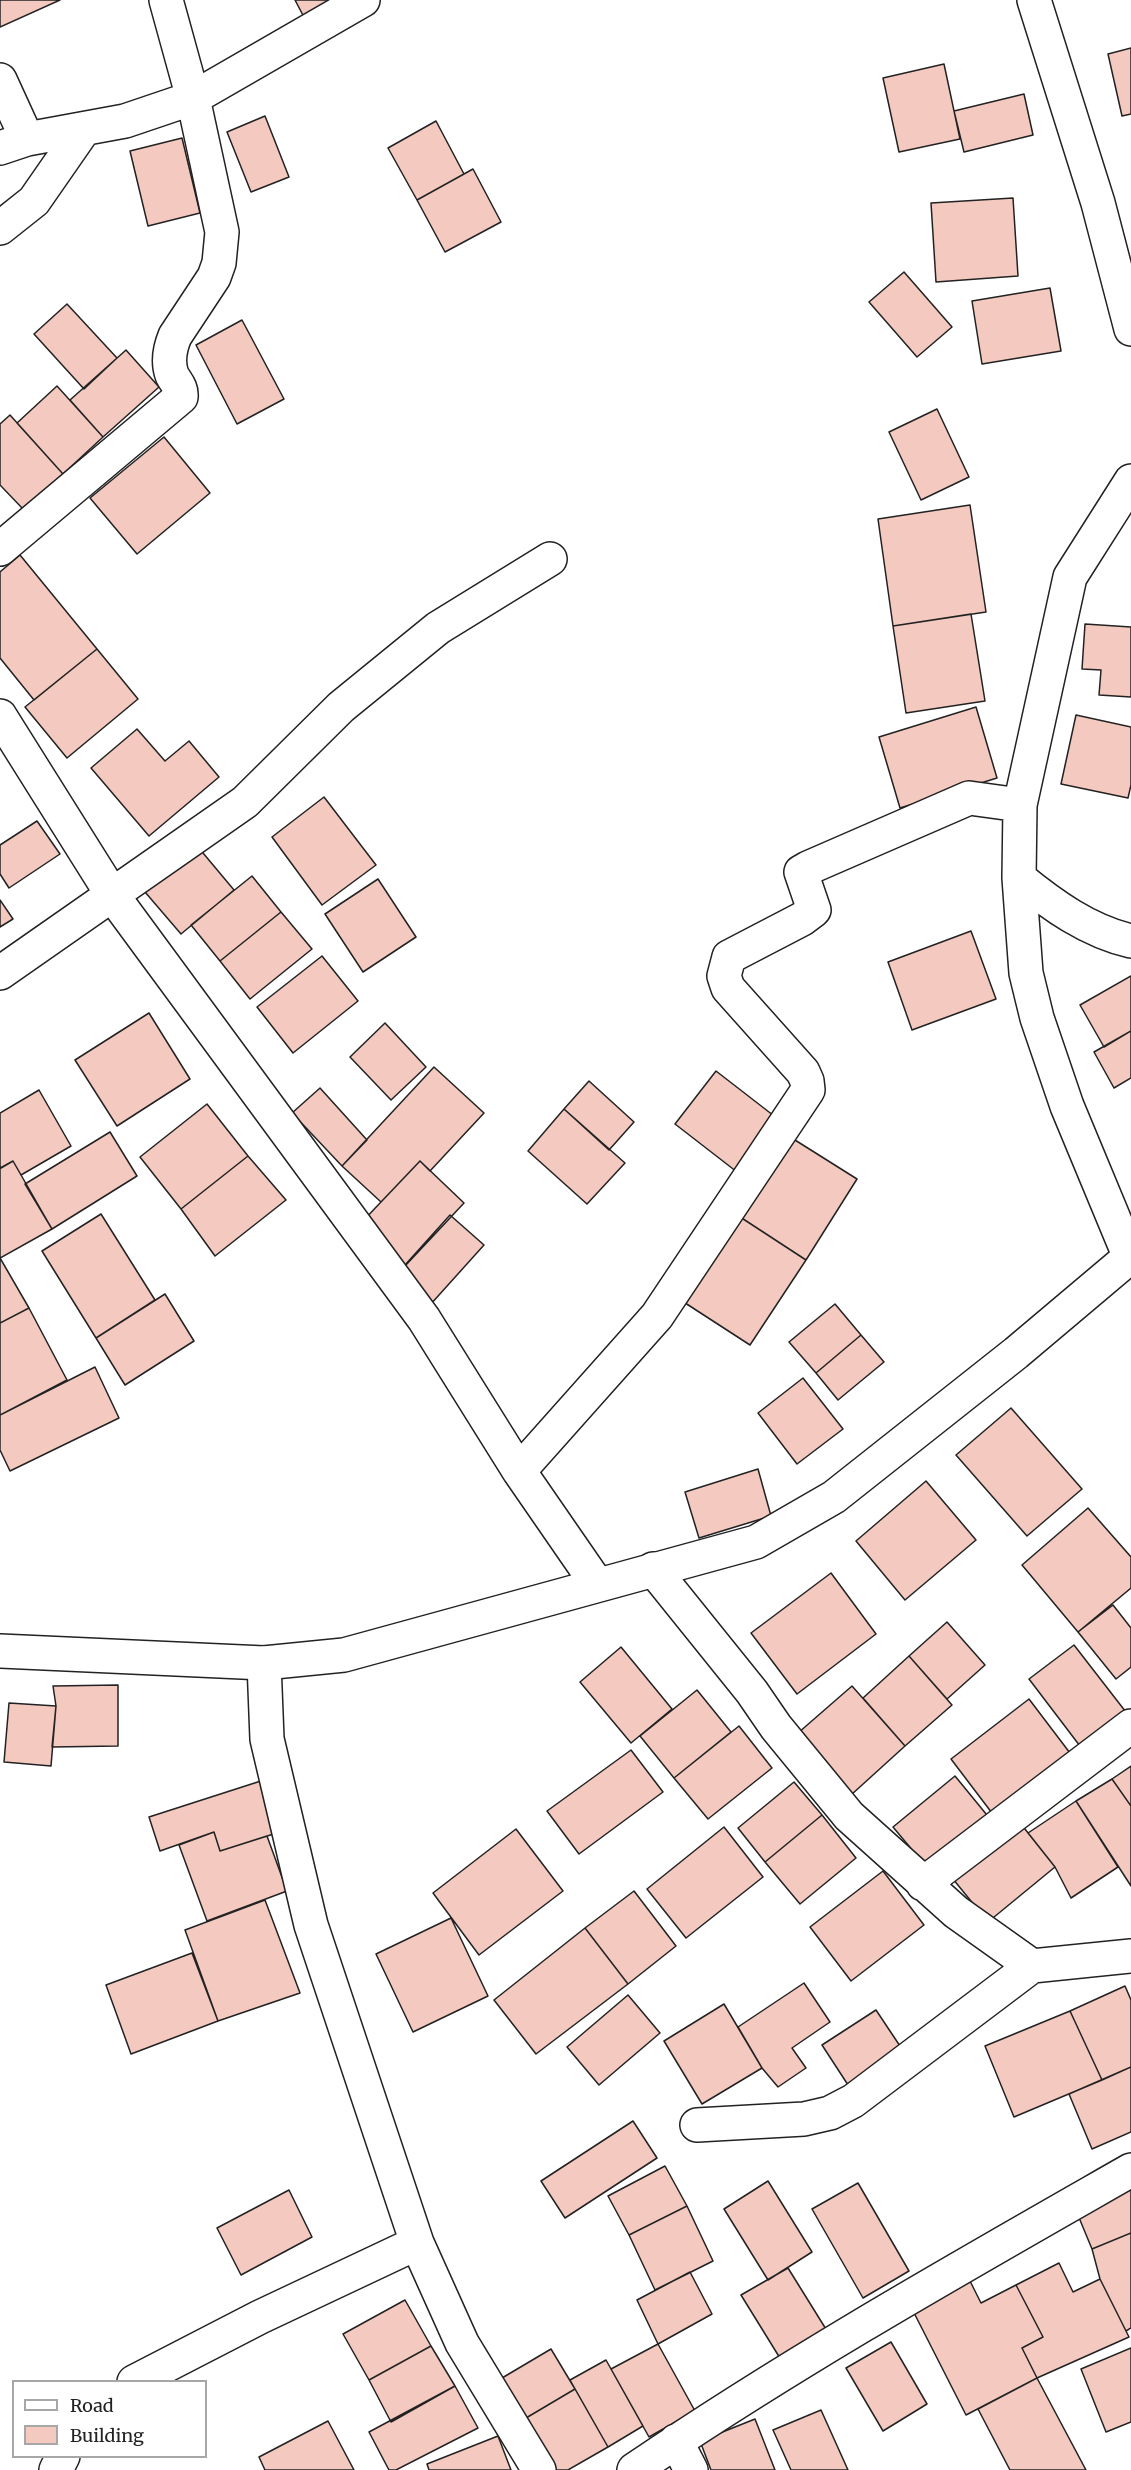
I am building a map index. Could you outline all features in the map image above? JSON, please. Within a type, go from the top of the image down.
[{"type":"street","points":[[0,549],[181,397],[181,387],[172,375],[170,365],[171,345],[214,277],[219,263],[222,232],[193,98],[166,0]]},
{"type":"street","points":[[0,80],[13,143],[125,122],[193,98],[363,0]]},
{"type":"street","points":[[1034,0],[1098,203],[1131,329]]},
{"type":"street","points":[[0,228],[34,201],[84,129]]},
{"type":"street","points":[[0,1651],[264,1663],[344,1655],[756,1542],[834,1497],[1016,1353],[1131,1258],[1067,1106],[1037,1018],[1026,973],[1019,878],[1020,805],[1070,577],[1131,481]]},
{"type":"street","points":[[0,973],[245,802],[341,706],[438,628],[550,559]]},
{"type":"street","points":[[0,716],[113,896],[424,1319],[519,1471],[597,1584]]},
{"type":"street","points":[[519,1471],[657,1316],[808,1090],[803,1072],[728,988],[724,976],[729,957],[802,919],[814,910],[801,873],[808,867],[969,798],[1020,805]]},
{"type":"street","points":[[1019,878],[1049,903],[1106,935],[1131,941]]},
{"type":"street","points":[[653,1569],[752,1692],[776,1727],[849,1816],[956,1912],[1032,1966]]},
{"type":"street","points":[[264,1663],[267,1739],[311,1925],[417,2243],[462,2343],[539,2470]]},
{"type":"street","points":[[923,1884],[1131,1726]]},
{"type":"street","points":[[697,2125],[804,2119],[830,2113],[853,2101],[1032,1966],[1131,1956]]},
{"type":"street","points":[[634,2470],[676,2441],[863,2324],[1131,2170]]},
{"type":"street","points":[[138,2380],[260,2317],[417,2243]]},
{"type":"street","points":[[676,2441],[691,2470]]},
{"type":"building","points":[[0,0],[60,0],[0,27]]},
{"type":"building","points":[[295,0],[347,0],[306,21]]},
{"type":"building","points":[[1131,48],[1131,114],[1122,116],[1108,54]]},
{"type":"building","points":[[944,64],[960,139],[899,152],[883,78]]},
{"type":"building","points":[[1024,94],[1033,135],[964,152],[954,111]]},
{"type":"building","points":[[265,116],[289,177],[251,192],[227,132]]},
{"type":"building","points":[[436,121],[464,174],[417,200],[388,148]]},
{"type":"building","points":[[182,138],[200,213],[148,226],[130,151]]},
{"type":"building","points":[[473,169],[501,222],[445,252],[417,200]]},
{"type":"building","points":[[1013,198],[1018,276],[936,282],[931,203]]},
{"type":"building","points":[[904,272],[952,327],[917,357],[869,302]]},
{"type":"building","points":[[1050,288],[1061,351],[982,364],[972,301]]},
{"type":"building","points":[[67,304],[117,358],[84,389],[34,334]]},
{"type":"building","points":[[242,320],[284,399],[237,424],[196,345]]},
{"type":"building","points":[[126,350],[159,387],[103,437],[70,400]]},
{"type":"building","points":[[57,386],[103,437],[63,474],[17,423]]},
{"type":"building","points":[[937,409],[969,477],[921,500],[889,432]]},
{"type":"building","points":[[10,415],[63,474],[23,509],[0,485],[0,424]]},
{"type":"building","points":[[164,437],[210,493],[137,554],[90,498]]},
{"type":"building","points":[[970,505],[986,612],[893,626],[878,519]]},
{"type":"building","points":[[20,555],[97,649],[34,700],[0,658],[0,572]]},
{"type":"building","points":[[971,614],[985,701],[906,713],[893,626]]},
{"type":"building","points":[[1085,624],[1131,627],[1131,697],[1099,695],[1101,670],[1082,669]]},
{"type":"building","points":[[97,649],[138,699],[67,758],[25,707]]},
{"type":"building","points":[[976,707],[997,778],[900,808],[879,737]]},
{"type":"building","points":[[1076,715],[1131,727],[1131,785],[1128,798],[1061,784]]},
{"type":"building","points":[[137,729],[165,761],[189,741],[219,777],[149,836],[91,768]]},
{"type":"building","points":[[324,797],[376,865],[322,905],[272,837]]},
{"type":"building","points":[[37,821],[60,854],[9,888],[0,874],[0,845]]},
{"type":"building","points":[[198,847],[234,890],[181,934],[145,892]]},
{"type":"building","points":[[252,876],[281,912],[220,961],[191,925]]},
{"type":"building","points":[[378,879],[416,937],[363,972],[325,914]]},
{"type":"building","points":[[0,900],[13,919],[0,927]]},
{"type":"building","points":[[281,912],[312,949],[250,999],[220,961]]},
{"type":"building","points":[[971,931],[996,999],[912,1030],[888,962]]},
{"type":"building","points":[[322,956],[358,1001],[293,1053],[257,1007]]},
{"type":"building","points":[[1131,976],[1131,1031],[1104,1047],[1080,1005]]},
{"type":"building","points":[[149,1013],[190,1079],[117,1126],[75,1060]]},
{"type":"building","points":[[385,1023],[426,1067],[391,1100],[350,1057]]},
{"type":"building","points":[[1131,1031],[1131,1078],[1114,1088],[1094,1052]]},
{"type":"building","points":[[434,1067],[484,1113],[430,1171],[420,1161],[381,1202],[342,1166]]},
{"type":"building","points":[[716,1071],[778,1119],[737,1172],[675,1124]]},
{"type":"building","points":[[589,1081],[634,1122],[609,1150],[564,1109]]},
{"type":"building","points":[[320,1088],[367,1140],[342,1166],[292,1113]]},
{"type":"building","points":[[39,1090],[71,1146],[21,1175],[13,1161],[1,1168],[0,1166],[0,1113]]},
{"type":"building","points":[[207,1104],[248,1156],[181,1209],[140,1157]]},
{"type":"building","points":[[564,1109],[625,1163],[587,1204],[528,1151]]},
{"type":"building","points":[[110,1132],[137,1176],[52,1229],[25,1184]]},
{"type":"building","points":[[787,1135],[857,1179],[806,1260],[734,1213]]},
{"type":"building","points":[[248,1156],[286,1200],[215,1256],[181,1209]]},
{"type":"building","points":[[13,1161],[52,1229],[0,1258],[0,1168]]},
{"type":"building","points":[[420,1161],[464,1203],[405,1266],[361,1223]]},
{"type":"building","points":[[734,1213],[806,1260],[750,1345],[679,1299]]},
{"type":"building","points":[[101,1214],[155,1300],[96,1338],[42,1251]]},
{"type":"building","points":[[450,1215],[484,1245],[430,1305],[396,1275]]},
{"type":"building","points":[[0,1258],[29,1308],[0,1323]]},
{"type":"building","points":[[165,1294],[194,1341],[125,1385],[96,1338]]},
{"type":"building","points":[[835,1304],[861,1335],[816,1373],[789,1342]]},
{"type":"building","points":[[29,1308],[67,1380],[0,1415],[0,1323]]},
{"type":"building","points":[[861,1335],[884,1362],[838,1400],[816,1373]]},
{"type":"building","points":[[95,1367],[119,1418],[10,1471],[0,1450],[0,1415]]},
{"type":"building","points":[[803,1378],[843,1429],[797,1464],[758,1413]]},
{"type":"building","points":[[1011,1408],[1082,1489],[1027,1536],[956,1455]]},
{"type":"building","points":[[758,1469],[771,1516],[699,1538],[685,1492]]},
{"type":"building","points":[[926,1481],[976,1540],[905,1600],[856,1541]]},
{"type":"building","points":[[1088,1508],[1131,1557],[1131,1588],[1078,1632],[1022,1565]]},
{"type":"building","points":[[831,1573],[876,1634],[797,1694],[751,1633]]},
{"type":"building","points":[[1113,1605],[1131,1628],[1131,1667],[1116,1679],[1078,1632]]},
{"type":"building","points":[[947,1622],[985,1665],[947,1699],[909,1656]]},
{"type":"building","points":[[1074,1645],[1129,1716],[1083,1750],[1029,1679]]},
{"type":"building","points":[[621,1647],[672,1709],[631,1743],[580,1682]]},
{"type":"building","points":[[909,1656],[952,1705],[905,1746],[863,1698]]},
{"type":"building","points":[[118,1685],[118,1746],[52,1747],[56,1706],[53,1686]]},
{"type":"building","points":[[852,1686],[905,1746],[851,1795],[798,1733]]},
{"type":"building","points":[[697,1690],[731,1732],[674,1778],[640,1736]]},
{"type":"building","points":[[1029,1699],[1073,1757],[995,1817],[951,1759]]},
{"type":"building","points":[[9,1703],[56,1706],[51,1766],[4,1762]]},
{"type":"building","points":[[739,1726],[772,1768],[708,1819],[674,1778]]},
{"type":"building","points":[[631,1750],[663,1792],[579,1854],[547,1811]]},
{"type":"building","points":[[1131,1766],[1131,1806],[1112,1779]]},
{"type":"building","points":[[955,1776],[991,1820],[929,1870],[893,1827]]},
{"type":"building","points":[[267,1779],[283,1831],[220,1851],[214,1832],[160,1851],[149,1817]]},
{"type":"building","points":[[1112,1779],[1131,1806],[1131,1886],[1076,1801]]},
{"type":"building","points":[[794,1782],[822,1815],[765,1862],[738,1828]]},
{"type":"building","points":[[1076,1801],[1118,1867],[1071,1898],[1055,1867],[1028,1833]]},
{"type":"building","points":[[822,1815],[856,1858],[800,1904],[765,1862]]},
{"type":"building","points":[[1021,1824],[1055,1867],[988,1922],[953,1879]]},
{"type":"building","points":[[724,1827],[763,1877],[686,1938],[647,1889]]},
{"type":"building","points":[[516,1829],[563,1891],[479,1955],[433,1893]]},
{"type":"building","points":[[214,1832],[220,1851],[267,1836],[287,1891],[207,1921],[179,1845]]},
{"type":"building","points":[[883,1871],[924,1925],[851,1981],[810,1927]]},
{"type":"building","points":[[634,1891],[676,1946],[628,1984],[585,1928]]},
{"type":"building","points":[[265,1900],[300,1993],[218,2021],[185,1930]]},
{"type":"building","points":[[451,1918],[488,1996],[413,2032],[376,1954]]},
{"type":"building","points":[[585,1928],[628,1984],[536,2054],[494,2000]]},
{"type":"building","points":[[192,1953],[218,2021],[131,2054],[106,1985]]},
{"type":"building","points":[[804,1983],[830,2022],[792,2048],[806,2068],[778,2087],[762,2068],[738,2027]]},
{"type":"building","points":[[1125,1986],[1131,2000],[1131,2067],[1102,2080],[1070,2011]]},
{"type":"building","points":[[628,1995],[660,2033],[599,2085],[567,2047]]},
{"type":"building","points":[[724,2004],[762,2068],[702,2104],[664,2041]]},
{"type":"building","points":[[876,2010],[904,2052],[850,2088],[822,2045]]},
{"type":"building","points":[[1070,2011],[1102,2080],[1014,2117],[985,2046]]},
{"type":"building","points":[[1131,2067],[1131,2132],[1092,2149],[1069,2094]]},
{"type":"building","points":[[633,2121],[657,2158],[565,2218],[541,2181]]},
{"type":"building","points":[[665,2166],[687,2206],[629,2235],[608,2196]]},
{"type":"building","points":[[768,2181],[812,2252],[768,2280],[724,2209]]},
{"type":"building","points":[[858,2183],[909,2271],[863,2298],[812,2209]]},
{"type":"building","points":[[1131,2185],[1131,2233],[1092,2249],[1075,2208]]},
{"type":"building","points":[[289,2190],[312,2237],[241,2275],[217,2228]]},
{"type":"building","points":[[687,2206],[713,2261],[655,2290],[629,2235]]},
{"type":"building","points":[[1131,2233],[1131,2328],[1126,2331],[1100,2279],[1092,2249]]},
{"type":"building","points":[[1059,2263],[1073,2292],[1100,2279],[1129,2337],[1037,2378],[1022,2348],[1043,2337],[1016,2285]]},
{"type":"building","points":[[788,2268],[829,2334],[783,2363],[741,2295]]},
{"type":"building","points":[[690,2272],[712,2314],[658,2344],[637,2300]]},
{"type":"building","points":[[966,2273],[981,2303],[1016,2285],[1043,2337],[1022,2348],[1037,2378],[966,2415],[909,2303]]},
{"type":"building","points":[[405,2300],[431,2346],[369,2380],[343,2334]]},
{"type":"building","points":[[891,2342],[927,2404],[883,2431],[846,2368]]},
{"type":"building","points":[[658,2344],[695,2411],[649,2437],[611,2369]]},
{"type":"building","points":[[431,2346],[455,2386],[391,2422],[369,2380]]},
{"type":"building","points":[[1131,2348],[1131,2422],[1106,2432],[1081,2369]]},
{"type":"building","points":[[551,2349],[575,2389],[526,2418],[502,2378]]},
{"type":"building","points":[[606,2360],[643,2426],[608,2447],[570,2380]]},
{"type":"building","points":[[1037,2378],[1086,2470],[1010,2470],[978,2409]]},
{"type":"building","points":[[455,2386],[478,2428],[396,2470],[389,2470],[369,2432]]},
{"type":"building","points":[[575,2389],[608,2447],[568,2470],[555,2470],[526,2418]]},
{"type":"building","points":[[821,2410],[848,2470],[791,2470],[773,2430]]},
{"type":"building","points":[[755,2419],[775,2470],[711,2470],[700,2441]]},
{"type":"building","points":[[328,2421],[354,2470],[265,2470],[259,2457]]},
{"type":"building","points":[[498,2436],[511,2470],[429,2470],[427,2464]]}]
